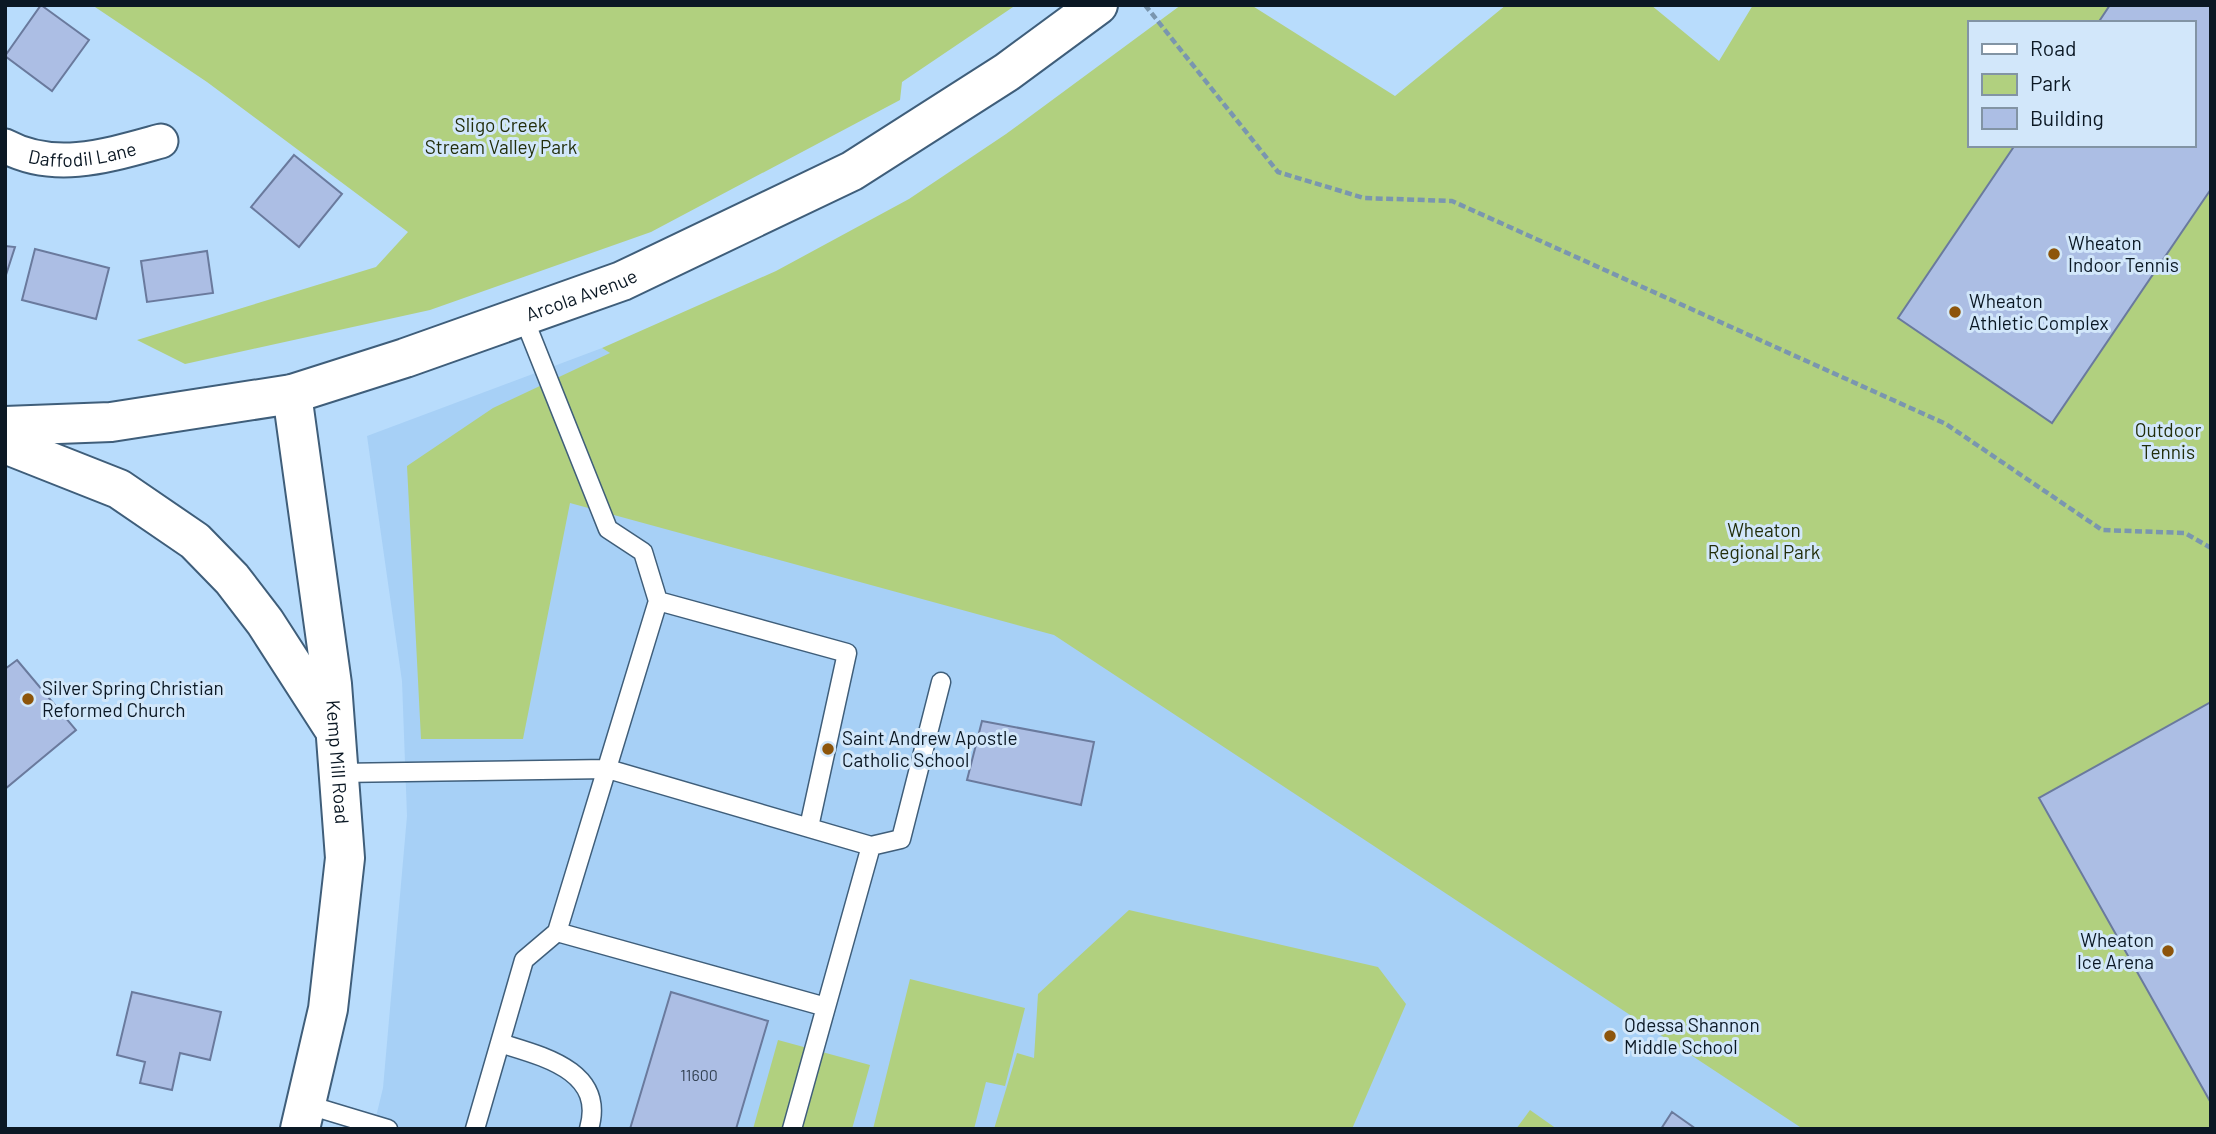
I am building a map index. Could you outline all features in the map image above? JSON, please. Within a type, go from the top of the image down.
[{"type":"street","name":"Arcola Avenue","points":[[5,426],[111,422],[292,394],[405,358],[622,281],[852,171],[1007,72],[1098,5]]},
{"type":"street","name":"Daffodil Lane","points":[[5,146],[18,153],[67,162],[161,141]]},
{"type":"street","name":"Kemp Mill Road","points":[[292,394],[332,684],[345,858],[328,1009],[303,1117]]},
{"type":"street","points":[[5,444],[119,489],[195,541],[232,579],[265,622],[336,734]]},
{"type":"lane","points":[[475,1129],[524,960],[556,932],[658,601],[643,552],[608,529],[523,316]]},
{"type":"lane","points":[[658,601],[848,653],[809,827]]},
{"type":"lane","points":[[338,772],[608,769],[872,846],[901,839],[941,682]]},
{"type":"lane","points":[[792,1129],[872,846]]},
{"type":"lane","points":[[556,932],[826,1007]]},
{"type":"lane","points":[[500,1043],[559,1061],[569,1070],[587,1091],[592,1106],[589,1129]]},
{"type":"lane","points":[[303,1117],[388,1129]]},
{"type":"path","points":[[1145,5],[1278,172],[1364,198],[1452,201],[1946,424],[2102,530],[2185,533],[2211,548]]},
{"type":"shaded area","name":"Saint Andrew Apostle Catholic School","points":[[602,348],[1867,1129],[373,1129],[383,1088],[407,816],[402,681],[367,436]]},
{"type":"green space","name":"Sligo Creek Stream Valley Park","points":[[92,5],[1016,5],[902,82],[900,100],[651,232],[430,310],[185,364],[137,340],[376,267],[408,232],[207,82]]},
{"type":"green space","name":"Wheaton Regional Park","points":[[1181,5],[1251,5],[1395,96],[1506,5],[1651,5],[1719,61],[1753,5],[2211,5],[2211,1129],[1803,1129],[1054,635],[570,503],[523,739],[421,739],[407,466],[493,408],[610,353],[602,348],[776,271],[909,199],[1006,134]]},
{"type":"green space","points":[[1129,910],[1378,967],[1406,1004],[1352,1129],[994,1129],[1017,1053],[1034,1058],[1038,994]]},
{"type":"green space","points":[[910,979],[1025,1008],[1005,1086],[986,1082],[974,1129],[873,1129]]},
{"type":"green space","points":[[778,1040],[870,1065],[852,1129],[753,1129]]},
{"type":"green space","points":[[1530,1110],[1557,1129],[1516,1129]]},
{"type":"building","points":[[41,5],[89,40],[52,91],[5,56]]},
{"type":"building","name":"Wheaton Indoor Tennis","points":[[2110,5],[2211,5],[2211,189],[2052,423],[1898,318],[2014,147],[2195,147],[2195,21],[2099,21]]},
{"type":"building","points":[[294,155],[342,194],[299,247],[251,207]]},
{"type":"building","points":[[5,246],[15,247],[5,278]]},
{"type":"building","points":[[35,249],[109,268],[96,319],[22,300]]},
{"type":"building","points":[[207,251],[213,293],[147,302],[141,261]]},
{"type":"building","name":"Silver Spring Christian Reformed Church","points":[[17,660],[76,730],[5,789],[5,669]]},
{"type":"building","name":"Wheaton Ice Arena","points":[[2211,702],[2211,1103],[2039,798]]},
{"type":"building","points":[[982,721],[1094,742],[1081,805],[967,780]]},
{"type":"building","points":[[132,992],[221,1012],[210,1060],[180,1053],[172,1090],[140,1083],[145,1062],[117,1055]]},
{"type":"building","points":[[671,992],[768,1021],[736,1129],[630,1129]]},
{"type":"building","points":[[1672,1112],[1696,1129],[1661,1129]]},
{"type":"place","name":"Wheaton Indoor Tennis","points":[[2054,254]]},
{"type":"place","name":"Wheaton Athletic Complex","points":[[1955,312]]},
{"type":"place","name":"Silver Spring Christian Reformed Church","points":[[28,699]]},
{"type":"place","name":"Saint Andrew Apostle Catholic School","points":[[828,749]]},
{"type":"place","name":"Wheaton Ice Arena","points":[[2168,951]]},
{"type":"place","name":"Odessa Shannon Middle School","points":[[1610,1036]]},
{"type":"park label","name":"Outdoor Tennis","points":[[2168,441]]}]
